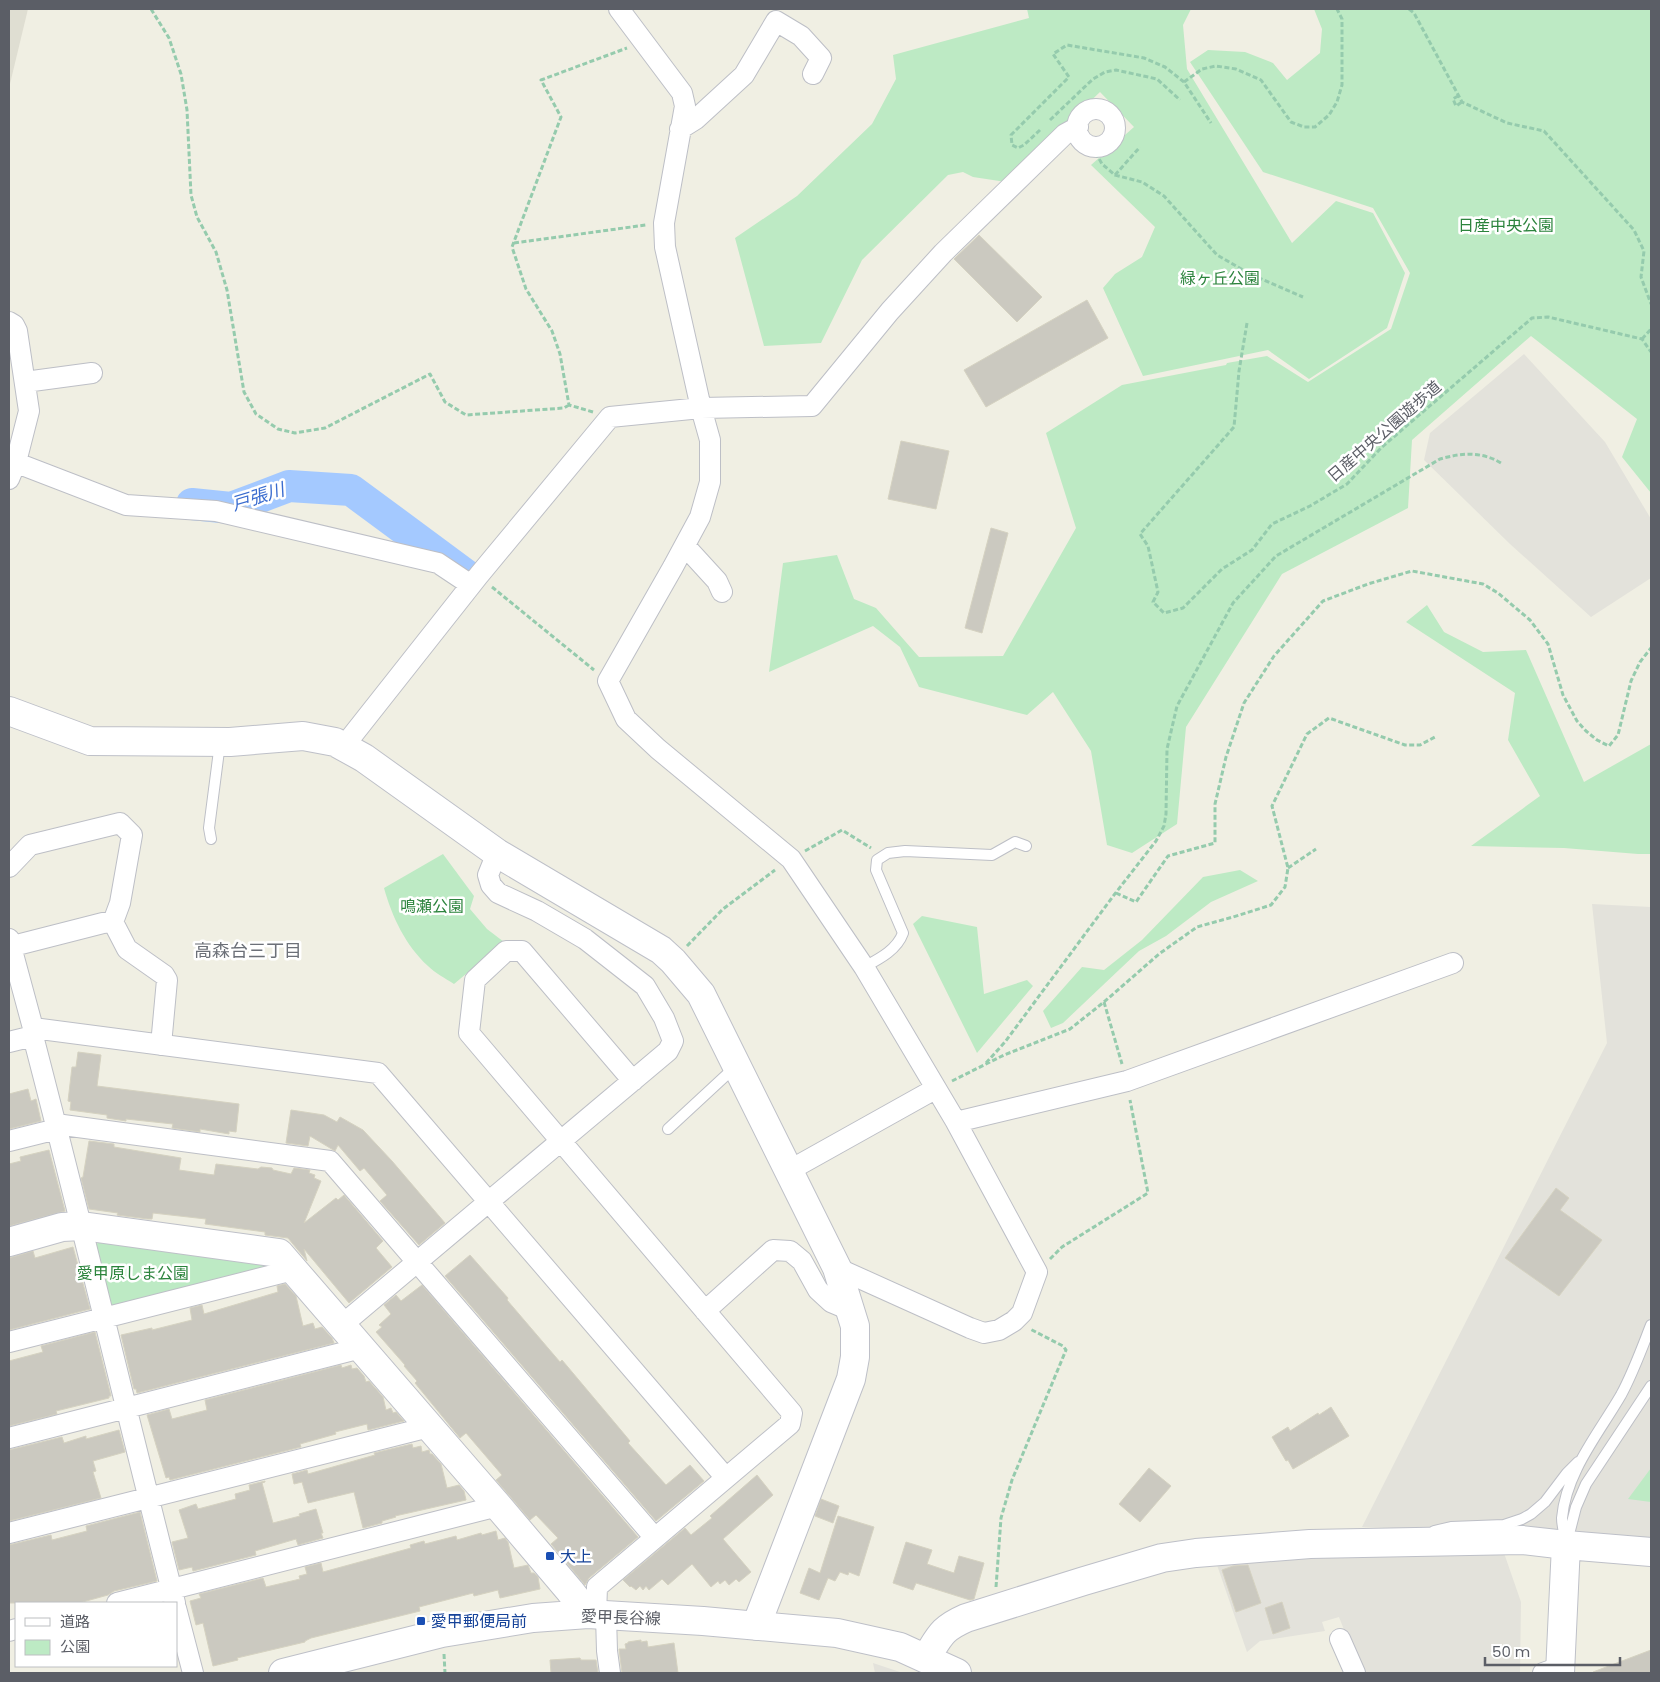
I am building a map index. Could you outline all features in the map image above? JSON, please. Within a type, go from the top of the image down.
[{"type":"street","points":[[619,9],[682,93],[685,106],[664,223],[665,247],[710,440],[710,482],[700,517],[608,681],[626,719],[658,749],[791,859],[864,967],[956,1122],[1038,1272],[1022,1314],[999,1330],[984,1333],[837,1268]]},
{"type":"street","points":[[680,130],[696,119],[744,75],[778,15],[821,58],[813,74]]},
{"type":"street","points":[[1091,110],[1103,110],[1112,117],[1115,123],[1113,136],[1104,144],[1092,146],[1081,139],[1078,127],[1082,116],[1091,110]]},
{"type":"street","points":[[344,746],[475,580],[610,417],[701,408],[812,406],[890,311],[943,253],[1065,134],[1078,127]]},
{"type":"street","points":[[9,322],[14,325],[17,331],[29,411],[11,467],[126,505],[216,511],[438,563],[475,580]]},
{"type":"street","points":[[25,382],[92,373]]},
{"type":"street","points":[[684,546],[716,581],[722,592]]},
{"type":"street","points":[[9,711],[90,741],[220,742],[303,736],[324,739],[344,746],[372,763],[497,852],[661,950],[701,994],[837,1268],[855,1326],[855,1356],[850,1379],[756,1626]]},
{"type":"street","points":[[9,867],[30,845],[120,823],[132,835],[120,902],[113,922],[127,949],[164,975],[167,980],[161,1045]]},
{"type":"street","points":[[342,1325],[632,1082],[668,1051],[672,1041],[664,1018],[645,986],[585,940],[537,911],[498,893],[491,885],[488,875],[497,852]]},
{"type":"street","points":[[113,922],[9,944],[82,1226],[174,1600]]},
{"type":"street","points":[[610,1673],[607,1651],[597,1615],[598,1587],[790,1424],[792,1413],[469,1033],[475,980],[506,951],[522,950],[632,1082]]},
{"type":"street","points":[[956,1122],[1127,1081],[1453,962]]},
{"type":"street","points":[[9,1042],[33,1032],[161,1045],[378,1073],[726,1478]]},
{"type":"street","points":[[790,1170],[936,1089]]},
{"type":"street","points":[[9,1141],[57,1127],[73,1126],[330,1161],[655,1538]]},
{"type":"street","points":[[9,1242],[62,1227],[82,1226],[279,1254],[570,1591],[597,1615]]},
{"type":"street","points":[[705,1311],[773,1250],[790,1251],[802,1262],[818,1290],[831,1302],[850,1310]]},
{"type":"street","points":[[9,1342],[293,1270]]},
{"type":"street","points":[[9,1438],[361,1348]]},
{"type":"street","points":[[9,1533],[429,1427]]},
{"type":"street","points":[[136,1602],[174,1600],[498,1506]]},
{"type":"street","points":[[926,1658],[944,1630],[966,1618],[1162,1558],[1196,1553],[1310,1544],[1522,1540],[1566,1546],[1651,1552]]},
{"type":"street","points":[[1554,1671],[1566,1546]]},
{"type":"street","points":[[178,1615],[193,1673]]},
{"type":"street","name":"愛甲長谷線","points":[[283,1673],[442,1632],[533,1618],[597,1615],[837,1633],[900,1647],[957,1673]]},
{"type":"street","points":[[1340,1639],[1355,1673]]},
{"type":"lane","points":[[211,839],[210,828],[220,742]]},
{"type":"lane","points":[[864,967],[884,956],[900,940],[903,933],[876,870],[877,860],[888,852],[992,855],[1015,842],[1026,846]]},
{"type":"lane","points":[[668,1129],[737,1065]]},
{"type":"lane","points":[[1566,1546],[1562,1519],[1570,1486],[1581,1460],[1621,1394],[1651,1325]]},
{"type":"lane","points":[[1566,1546],[1576,1507],[1586,1484],[1651,1386]]},
{"type":"lane","points":[[1389,1542],[1451,1527],[1504,1525],[1522,1519],[1537,1510],[1545,1502],[1567,1473],[1581,1460]]},
{"type":"path","points":[[151,9],[170,38],[181,74],[187,110],[191,195],[197,217],[216,252],[228,290],[244,392],[256,414],[278,430],[295,433],[325,428],[430,374],[446,402],[466,414],[564,408],[569,404]]},
{"type":"path","points":[[1184,82],[1202,69],[1216,66],[1236,68],[1261,80],[1291,122],[1304,127],[1316,127],[1329,115],[1337,102],[1342,85],[1342,19],[1337,9]]},
{"type":"path","points":[[1409,9],[1414,13],[1462,102],[1507,123],[1544,131],[1634,230],[1644,251],[1641,277],[1651,304]]},
{"type":"path","points":[[569,404],[560,354],[552,330],[526,289],[512,248],[561,117],[541,80],[644,42]]},
{"type":"path","points":[[1180,100],[1157,79],[1116,70],[1105,72],[1093,79],[1024,145],[1018,148],[1012,145],[1011,136],[1068,77],[1053,54],[1068,45],[1144,58],[1166,67],[1184,82],[1211,123]]},
{"type":"path","points":[[1458,96],[1453,99],[1456,106],[1462,102]]},
{"type":"path","points":[[1092,146],[1102,164],[1115,175],[1142,182],[1164,196],[1217,255],[1252,275],[1303,297]]},
{"type":"path","points":[[1115,175],[1140,147]]},
{"type":"path","points":[[514,243],[664,223]]},
{"type":"path","name":"日産中央公園遊歩道","points":[[1247,323],[1239,371],[1234,427],[1140,534],[1148,546],[1158,592],[1153,602],[1164,613],[1183,608],[1222,569],[1252,550],[1272,524],[1310,506],[1347,484],[1382,447],[1532,318],[1548,317],[1642,339]]},
{"type":"path","points":[[1651,329],[1642,339],[1651,352]]},
{"type":"path","points":[[569,404],[610,417]]},
{"type":"path","points":[[986,1063],[1005,1042],[1156,840],[1164,826],[1166,814],[1167,749],[1176,706],[1233,602],[1276,556],[1422,468],[1440,459],[1461,454],[1480,454],[1491,457],[1501,463]]},
{"type":"path","points":[[1116,893],[1136,902],[1168,856],[1215,843],[1215,804],[1226,756],[1244,703],[1274,656],[1324,601],[1368,584],[1412,571],[1483,584],[1498,593],[1530,620],[1548,644],[1563,695],[1578,721],[1597,740],[1609,746],[1618,735],[1631,681],[1640,662],[1651,648]]},
{"type":"path","points":[[475,580],[608,681]]},
{"type":"path","points":[[936,1089],[986,1063],[1070,1029],[1159,954],[1197,927],[1233,918],[1271,905],[1285,887],[1288,868],[1272,806],[1307,734],[1329,718],[1405,745],[1420,744],[1436,737]]},
{"type":"path","points":[[1288,868],[1316,849]]},
{"type":"path","points":[[1038,1272],[1062,1247],[1148,1193],[1127,1081],[1104,1002]]},
{"type":"path","points":[[995,1609],[1001,1518],[1012,1480],[1066,1350],[1063,1346],[1014,1321]]},
{"type":"shaded area","points":[[9,9],[28,9],[9,88]]},
{"type":"shaded area","points":[[1524,354],[1605,442],[1651,519],[1651,578],[1591,617],[1510,544],[1424,460],[1430,433]]},
{"type":"shaded area","points":[[1592,904],[1651,907],[1651,1539],[1593,1534],[1362,1527],[1607,1043]]},
{"type":"shaded area","points":[[1504,1553],[1521,1602],[1520,1673],[1361,1673],[1339,1617],[1322,1622],[1325,1631],[1260,1641],[1247,1652],[1217,1565],[1262,1560]]},
{"type":"shaded area","points":[[873,1663],[903,1673],[875,1673]]},
{"type":"green space","name":"緑ヶ丘公園","points":[[1027,9],[1191,9],[1183,25],[1187,69],[1292,243],[1336,201],[1373,213],[1405,273],[1387,328],[1309,379],[1268,350],[1143,376],[1103,288],[1115,274],[1142,257],[1155,227],[1091,165],[1134,127],[1100,92],[1006,182],[973,177],[963,172],[948,175],[862,260],[821,343],[764,346],[735,238],[797,196],[872,124],[896,79],[893,55],[1029,18]]},
{"type":"green space","name":"日産中央公園","points":[[1314,9],[1651,9],[1651,493],[1622,457],[1637,419],[1531,336],[1412,440],[1408,508],[1282,574],[1186,727],[1177,824],[1132,853],[1107,845],[1091,751],[1053,692],[1027,715],[919,687],[900,647],[873,626],[769,672],[783,563],[837,555],[854,599],[876,608],[919,657],[1003,656],[1076,528],[1046,433],[1122,385],[1226,365],[1227,363],[1267,356],[1308,382],[1391,329],[1410,273],[1373,208],[1263,172],[1190,62],[1208,50],[1245,52],[1273,63],[1287,80],[1320,53],[1322,29]]},
{"type":"green space","points":[[1427,605],[1444,632],[1483,652],[1526,650],[1584,782],[1651,744],[1651,854],[1564,848],[1471,846],[1540,796],[1508,740],[1515,693],[1406,622]]},
{"type":"green space","name":"鳴瀬公園","points":[[443,854],[474,896],[470,909],[487,929],[504,942],[454,984],[431,969],[413,949],[391,910],[384,888]]},
{"type":"green space","points":[[1240,870],[1258,881],[1211,902],[1166,936],[1139,951],[1063,1023],[1051,1028],[1043,1011],[1082,967],[1104,970],[1142,940],[1203,877]]},
{"type":"green space","points":[[922,916],[977,927],[984,994],[1027,980],[1033,986],[977,1053],[913,924]]},
{"type":"green space","name":"愛甲原しま公園","points":[[100,1240],[277,1264],[117,1308],[111,1304],[96,1245]]},
{"type":"green space","points":[[1651,1468],[1651,1502],[1628,1499]]},
{"type":"building","points":[[979,235],[1042,297],[1017,322],[954,259]]},
{"type":"building","points":[[1087,300],[1108,338],[986,407],[964,370]]},
{"type":"building","points":[[901,441],[949,451],[936,509],[888,499]]},
{"type":"building","points":[[991,528],[1008,533],[982,633],[965,628]]},
{"type":"building","points":[[78,1052],[101,1055],[97,1086],[239,1104],[236,1132],[229,1131],[229,1134],[200,1129],[200,1132],[172,1128],[173,1124],[126,1119],[126,1121],[107,1118],[107,1115],[70,1110],[71,1102],[68,1101],[72,1067],[76,1067]]},
{"type":"building","points":[[28,1089],[31,1101],[36,1099],[41,1121],[9,1129],[9,1094]]},
{"type":"building","points":[[291,1110],[324,1115],[337,1122],[340,1117],[363,1130],[445,1223],[419,1245],[380,1201],[387,1195],[364,1168],[360,1171],[338,1145],[335,1151],[310,1136],[308,1146],[286,1143]]},
{"type":"building","points":[[89,1141],[114,1144],[114,1147],[181,1158],[179,1170],[214,1175],[216,1164],[258,1169],[261,1167],[272,1168],[273,1170],[291,1174],[294,1168],[310,1170],[309,1173],[315,1175],[314,1178],[321,1181],[304,1223],[336,1198],[338,1200],[344,1195],[383,1241],[376,1248],[392,1267],[349,1303],[304,1249],[307,1261],[288,1238],[265,1235],[265,1232],[205,1224],[206,1219],[153,1213],[152,1219],[148,1219],[89,1209],[81,1178],[83,1177]]},
{"type":"building","points":[[49,1150],[65,1211],[9,1226],[9,1164],[21,1161],[20,1157]]},
{"type":"building","points":[[1556,1188],[1569,1198],[1560,1210],[1602,1240],[1559,1296],[1505,1258]]},
{"type":"building","points":[[73,1247],[90,1309],[9,1330],[9,1258],[33,1251],[35,1258]]},
{"type":"building","points":[[470,1255],[560,1362],[562,1360],[630,1441],[628,1443],[666,1485],[690,1465],[704,1481],[656,1521],[445,1276]]},
{"type":"building","points":[[285,1284],[296,1296],[303,1326],[313,1323],[315,1329],[322,1327],[334,1343],[137,1393],[136,1389],[134,1389],[121,1335],[152,1328],[152,1330],[192,1320],[190,1308],[202,1305],[204,1314],[278,1292],[277,1286]]},
{"type":"building","points":[[422,1285],[638,1537],[589,1578],[585,1585],[551,1544],[558,1538],[536,1515],[530,1520],[496,1480],[502,1475],[466,1433],[460,1438],[415,1383],[417,1381],[405,1365],[376,1332],[382,1327],[379,1325],[391,1314],[384,1305],[396,1295],[401,1301]]},
{"type":"building","points":[[95,1332],[111,1396],[56,1411],[57,1414],[9,1426],[9,1361],[43,1352],[41,1346]]},
{"type":"building","points":[[341,1365],[342,1368],[351,1365],[352,1369],[357,1368],[364,1376],[366,1382],[369,1381],[383,1397],[386,1410],[391,1408],[393,1413],[396,1412],[404,1421],[368,1430],[367,1424],[300,1444],[301,1447],[170,1480],[169,1477],[166,1478],[147,1415],[169,1409],[172,1419],[207,1410],[205,1400]]},
{"type":"building","points":[[1331,1407],[1349,1436],[1293,1469],[1272,1437],[1288,1427],[1290,1431]]},
{"type":"building","points":[[119,1430],[125,1452],[93,1461],[96,1471],[93,1472],[101,1498],[9,1521],[9,1450],[62,1437],[64,1443],[86,1436],[86,1439]]},
{"type":"building","points":[[412,1444],[413,1448],[421,1446],[422,1452],[429,1450],[430,1454],[441,1464],[447,1488],[459,1485],[464,1491],[466,1500],[395,1516],[382,1521],[382,1523],[363,1528],[354,1492],[308,1503],[302,1482],[294,1484],[292,1474],[307,1470],[308,1474],[375,1455],[374,1453]]},
{"type":"building","points":[[1149,1468],[1171,1486],[1140,1522],[1119,1504]]},
{"type":"building","points":[[757,1475],[773,1495],[723,1539],[751,1572],[739,1582],[736,1579],[729,1585],[725,1580],[720,1584],[718,1581],[711,1587],[692,1564],[668,1585],[662,1579],[649,1590],[646,1586],[643,1590],[640,1586],[636,1590],[623,1580],[685,1528],[691,1535],[712,1518],[710,1516]]},
{"type":"building","points":[[265,1481],[262,1483],[273,1523],[300,1516],[299,1514],[316,1509],[323,1538],[298,1545],[296,1539],[255,1551],[256,1555],[193,1571],[192,1567],[179,1570],[172,1542],[188,1538],[179,1510],[196,1504],[198,1509],[236,1499],[235,1494],[250,1490],[249,1485]]},
{"type":"building","points":[[821,1499],[839,1506],[833,1523],[815,1516]]},
{"type":"building","points":[[140,1512],[157,1581],[114,1591],[108,1595],[83,1602],[9,1603],[9,1545],[51,1535],[52,1540],[87,1531],[86,1526]]},
{"type":"building","points":[[838,1516],[874,1527],[859,1576],[849,1572],[848,1575],[840,1572],[835,1581],[828,1578],[819,1600],[800,1593],[809,1568],[820,1573]]},
{"type":"building","points":[[496,1531],[498,1540],[505,1538],[508,1542],[514,1568],[528,1565],[531,1573],[538,1577],[540,1589],[500,1598],[498,1590],[474,1596],[473,1593],[419,1607],[420,1611],[311,1638],[305,1642],[237,1658],[238,1660],[213,1666],[203,1623],[196,1625],[190,1601],[201,1598],[199,1594],[263,1578],[266,1587],[300,1579],[299,1576],[307,1574],[305,1567],[321,1563],[323,1572],[411,1548],[410,1545],[424,1541],[425,1544],[456,1536],[457,1540]]},
{"type":"building","points":[[906,1542],[932,1550],[927,1564],[954,1573],[959,1556],[984,1563],[974,1599],[970,1600],[916,1583],[913,1590],[893,1583]]},
{"type":"building","points":[[1248,1565],[1261,1603],[1236,1612],[1222,1570],[1233,1566]]},
{"type":"building","points":[[1282,1602],[1290,1628],[1273,1634],[1265,1608]]},
{"type":"building","points":[[641,1640],[641,1642],[647,1641],[648,1647],[674,1643],[678,1673],[622,1673],[619,1649],[626,1649],[625,1644],[628,1642]]},
{"type":"building","points":[[1651,1650],[1651,1673],[1593,1673],[1593,1672]]},
{"type":"building","points":[[580,1658],[581,1660],[596,1660],[598,1673],[551,1673],[550,1660]]},
{"type":"waterway","name":"戸張川","points":[[192,504],[231,508],[289,486],[351,490],[466,575]]},
{"type":"place","name":"大上","points":[[550,1556]]},
{"type":"place","name":"愛甲郵便局前","points":[[421,1621]]},
{"type":"district","name":"高森台三丁目","points":[[248,951]]}]
